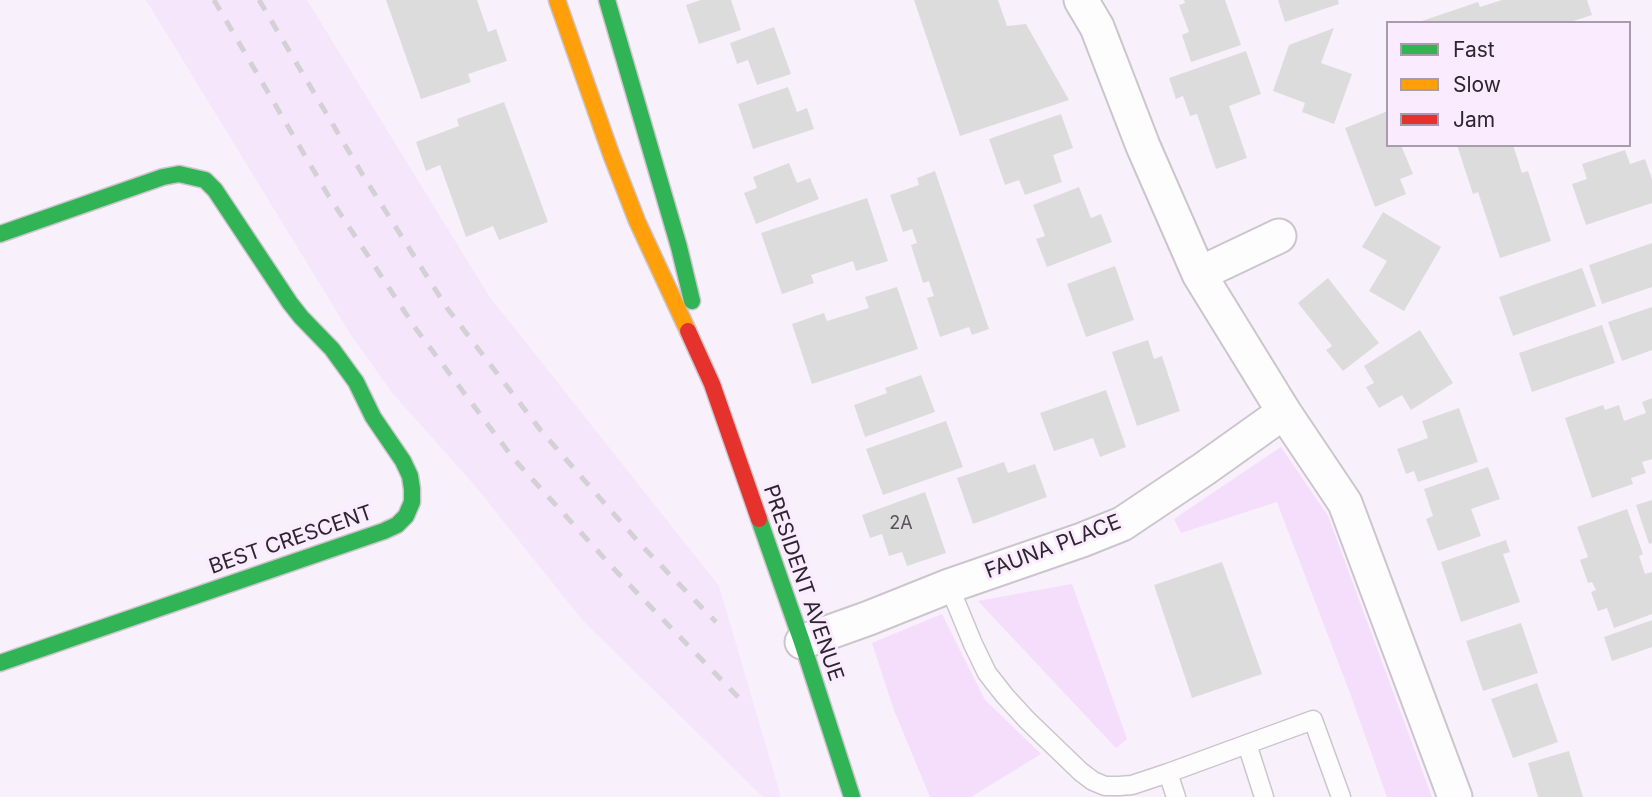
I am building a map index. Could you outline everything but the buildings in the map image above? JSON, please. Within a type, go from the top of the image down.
[{"type":"main road","name":"PRESIDENT AVENUE","points":[[557,0],[637,221],[712,384],[802,642],[852,797]]},
{"type":"main road","name":"PRESIDENT AVENUE","points":[[607,0],[679,247],[712,384]]},
{"type":"main road","name":"BEST CRESCENT","points":[[0,234],[163,177],[179,174],[205,180],[215,190],[290,303],[332,349],[356,382],[373,416],[403,461],[412,489],[412,502],[406,516],[397,525],[384,531],[0,663]]},
{"type":"street","points":[[1081,0],[1097,27],[1143,146],[1199,274],[1284,412],[1345,503],[1454,797]]},
{"type":"street","points":[[1199,274],[1279,236]]},
{"type":"street","name":"FAUNA PLACE","points":[[802,642],[1122,524],[1284,412]]},
{"type":"lane","points":[[949,586],[987,673],[1012,704],[1093,781],[1105,786],[1132,785],[1313,720],[1341,797]]},
{"type":"lane","points":[[1247,744],[1264,797]]},
{"type":"lane","points":[[1168,773],[1176,797]]},
{"type":"shaded area","points":[[146,0],[307,0],[489,296],[719,586],[781,797],[763,797],[583,621],[472,482],[393,394],[351,335]]},
{"type":"shaded area","points":[[1281,447],[1328,516],[1432,797],[1387,797],[1277,502],[1181,533],[1174,519]]},
{"type":"shaded area","points":[[1072,584],[1127,739],[1116,748],[978,601]]},
{"type":"shaded area","points":[[942,614],[985,700],[1041,754],[971,797],[930,797],[894,710],[872,643]]},
{"type":"railway","points":[[214,0],[328,195],[416,329],[513,458],[615,570],[740,699]]},
{"type":"railway","points":[[259,0],[364,177],[447,308],[542,432],[642,546],[716,622]]},
{"type":"traffic: fast","points":[[607,0],[679,247],[692,301]]},
{"type":"traffic: fast","points":[[0,234],[163,177],[179,174],[205,180],[215,190],[290,303],[332,349],[356,382],[373,417],[403,461],[412,489],[412,502],[406,516],[397,525],[384,531],[0,663]]},
{"type":"traffic: fast","points":[[759,519],[852,797]]},
{"type":"traffic: slow","points":[[557,0],[637,221],[688,331]]},
{"type":"traffic: jam","points":[[688,331],[712,384],[759,519]]}]
